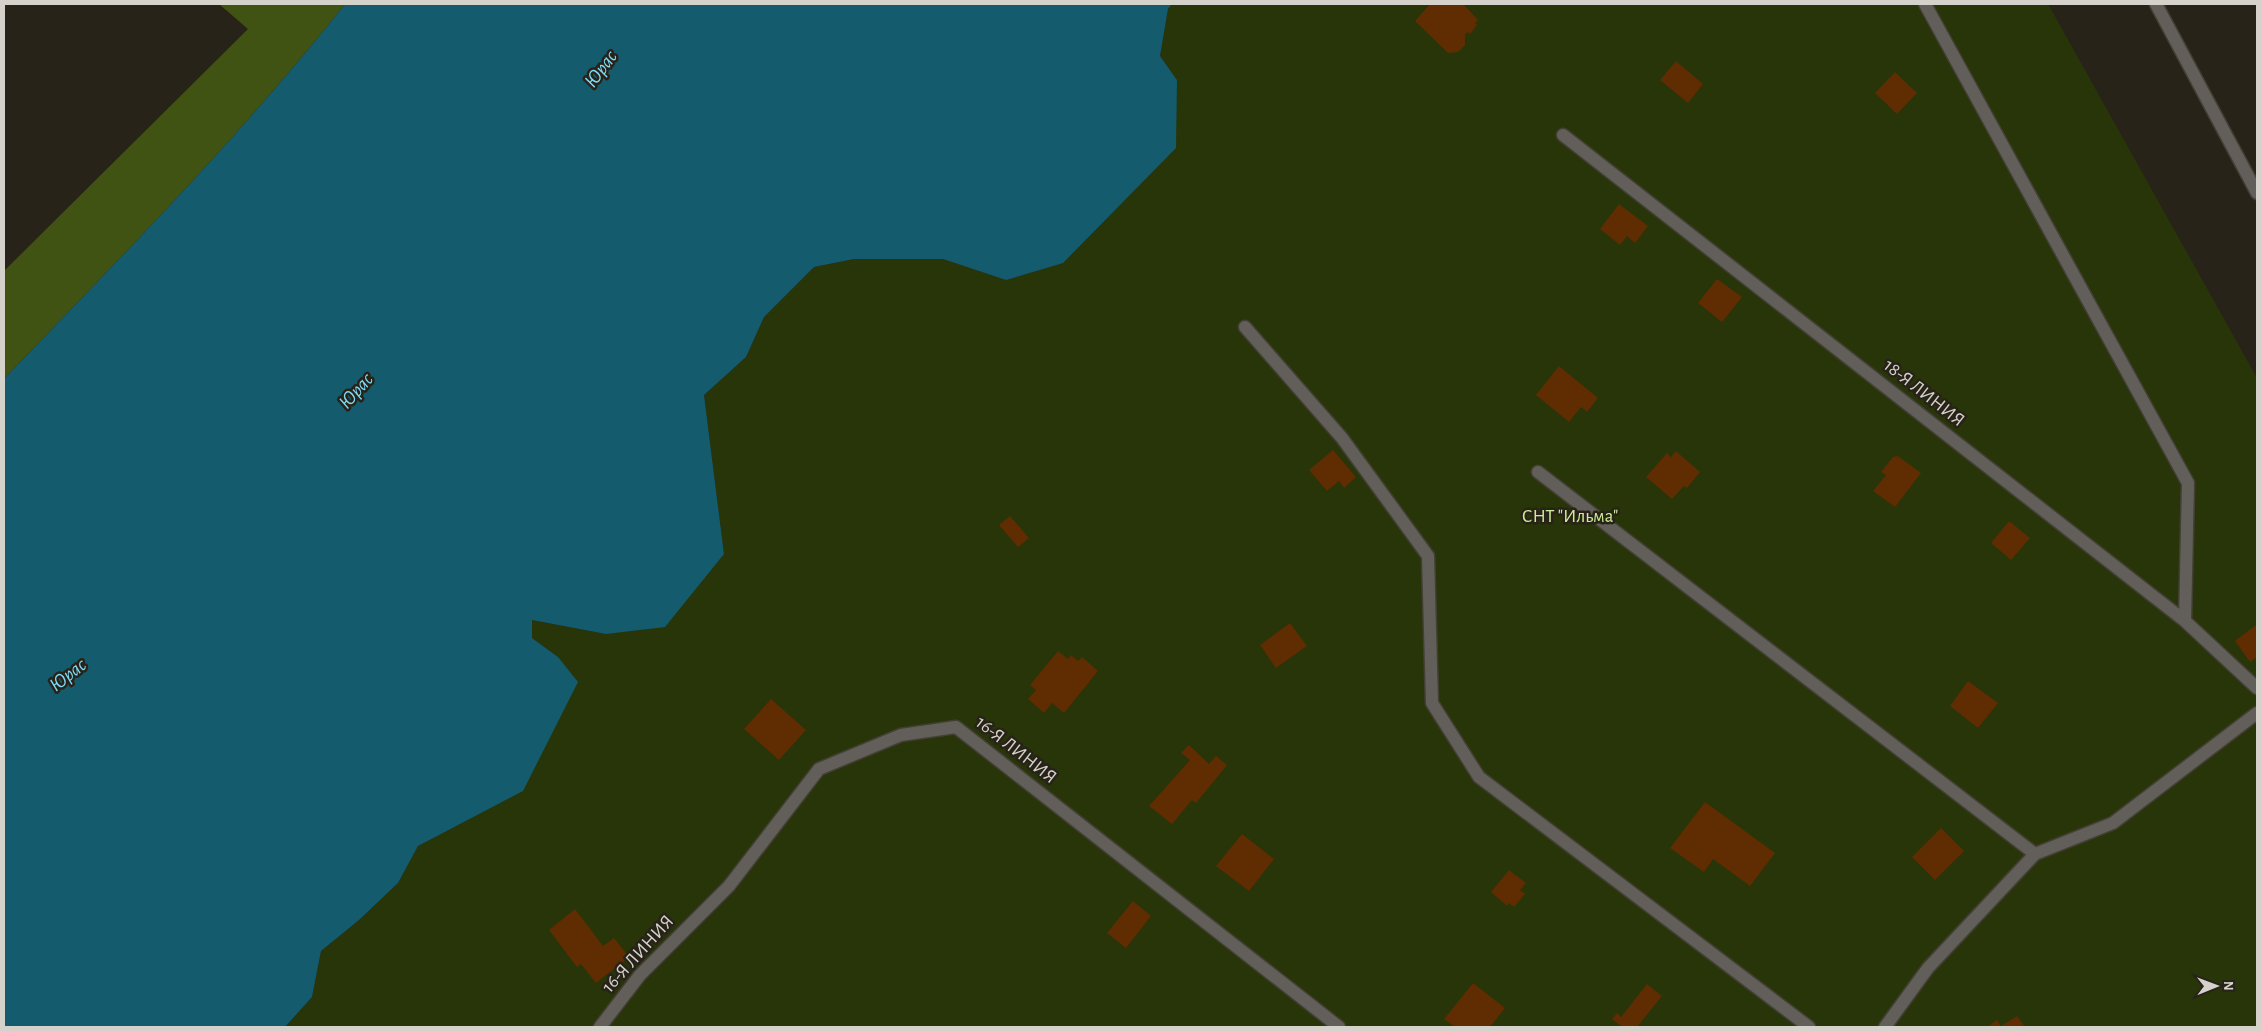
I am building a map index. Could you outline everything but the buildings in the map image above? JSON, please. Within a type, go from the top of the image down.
[{"type":"street","points":[[1925,4],[2188,483],[2185,621]]},
{"type":"street","points":[[2156,4],[2257,193]]},
{"type":"street","name":"18-Я ЛИНИЯ","points":[[1563,135],[2185,621],[2257,688]]},
{"type":"street","points":[[1245,326],[1342,438],[1428,556],[1432,703],[1479,777],[1809,1027]]},
{"type":"street","points":[[1538,472],[2035,854]]},
{"type":"street","points":[[1885,1027],[1928,968],[2035,854],[2113,823],[2257,713]]},
{"type":"street","name":"16-Я ЛИНИЯ","points":[[600,1027],[640,975],[729,886],[819,769],[901,735],[956,726],[1339,1027]]},
{"type":"green space","points":[[219,4],[345,4],[264,102],[222,149],[136,242],[4,379],[4,271],[248,29]]},
{"type":"green space","name":"СНТ \"Ильма\"","points":[[1172,4],[2048,4],[2257,378],[2257,1027],[285,1027],[312,997],[321,951],[359,920],[398,883],[418,846],[523,790],[558,657],[532,638],[532,620],[606,634],[724,554],[704,395],[746,357],[764,317],[814,267],[854,259],[943,259],[1006,280],[1177,80],[1160,56],[1168,9]]},
{"type":"water","name":"Юрас","points":[[345,4],[1172,4],[1168,9],[1160,56],[1177,80],[1176,148],[1063,263],[1006,280],[943,259],[854,259],[814,267],[764,317],[746,357],[704,395],[724,554],[665,627],[606,634],[532,620],[532,638],[558,657],[578,682],[523,791],[418,846],[398,883],[359,920],[321,951],[312,997],[285,1027],[4,1027],[4,379],[136,242],[222,149],[264,102]]}]
